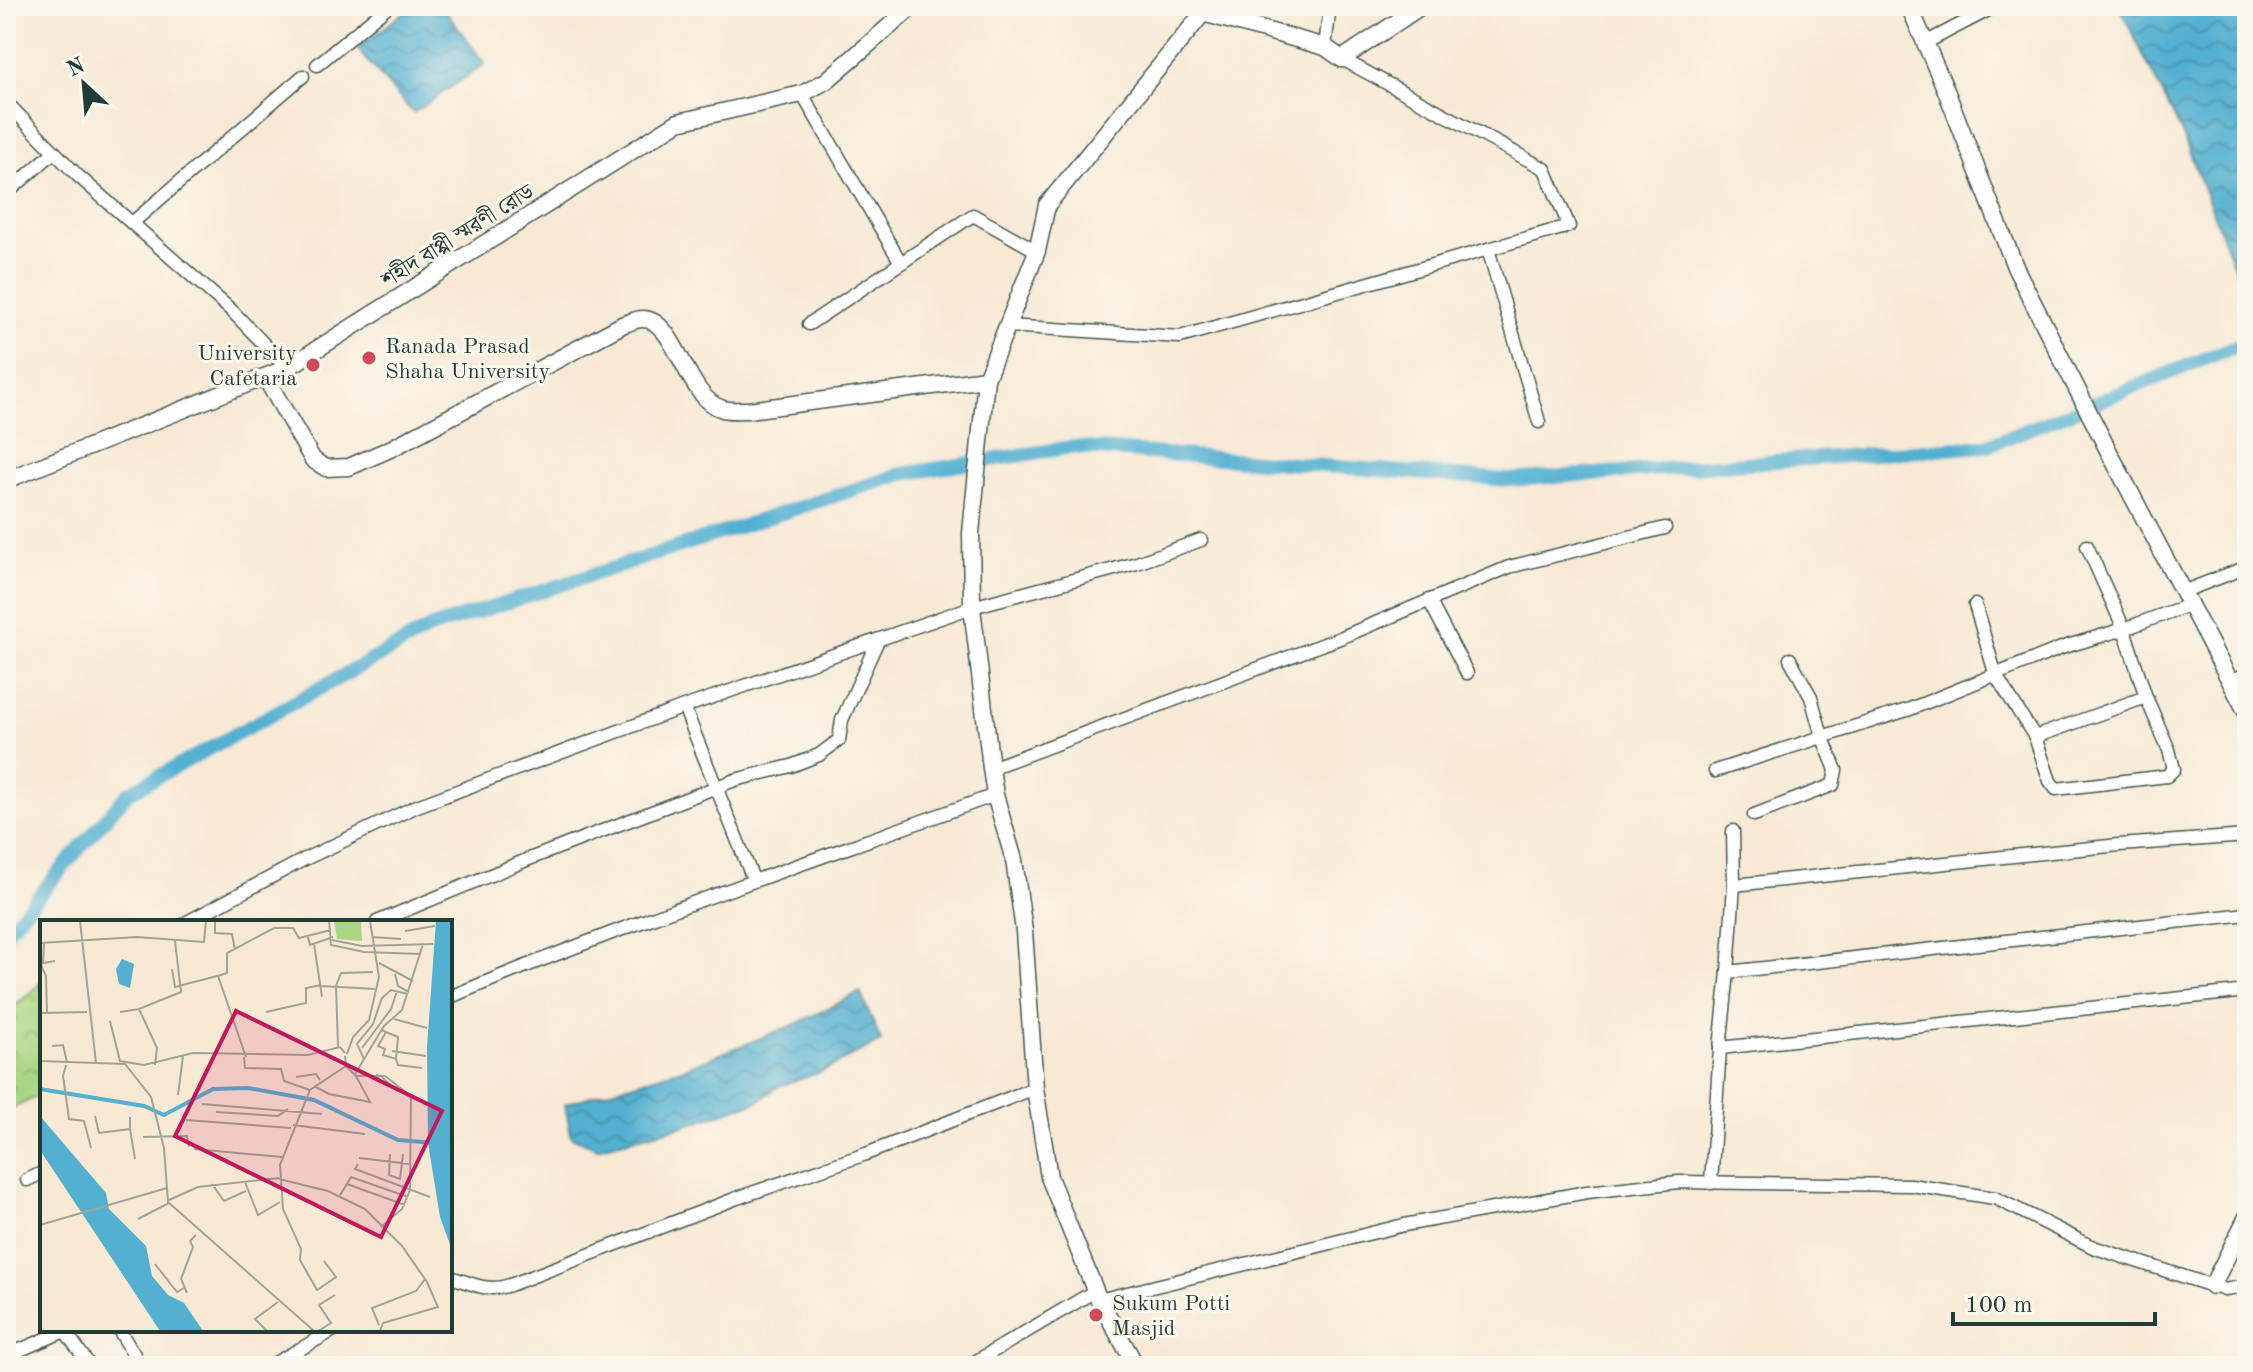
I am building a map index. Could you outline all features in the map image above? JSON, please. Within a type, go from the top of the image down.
[{"type":"street","points":[[317,65],[388,6]]},
{"type":"street","name":"শহীদ বাপ্পী স্মরণী রোড","points":[[6,480],[287,368],[678,122],[802,94],[826,81],[913,6]]},
{"type":"street","points":[[1325,47],[1330,6]]},
{"type":"street","points":[[1342,59],[1421,6]]},
{"type":"street","points":[[1909,6],[2016,269],[2247,713]]},
{"type":"street","points":[[1925,43],[1996,6]]},
{"type":"street","points":[[1007,326],[1180,337],[1569,226],[1545,169],[1325,47],[1200,9],[1047,205],[1037,251],[1007,326],[986,379],[971,533],[972,607],[995,795],[1014,860],[1024,931],[1035,1088],[1049,1177],[1097,1295],[1136,1366]]},
{"type":"street","points":[[132,223],[303,76]]},
{"type":"street","points":[[802,94],[901,263]]},
{"type":"street","points":[[6,102],[54,152],[232,311],[287,368]]},
{"type":"street","points":[[6,194],[54,152]]},
{"type":"street","points":[[809,324],[973,215],[1037,251]]},
{"type":"street","points":[[1488,249],[1539,422]]},
{"type":"street","points":[[265,377],[313,460],[326,468],[349,467],[392,448],[624,324],[641,318],[655,322],[667,336],[698,390],[708,401],[723,409],[748,410],[986,379]]},
{"type":"street","points":[[991,768],[1193,694],[1509,567],[1665,528]]},
{"type":"street","points":[[191,920],[305,859],[417,806],[684,707],[972,607],[1137,563],[1201,540]]},
{"type":"street","points":[[1975,605],[1996,676],[2035,737],[2050,781],[2056,789],[2167,776],[2174,769],[2169,750],[2146,697],[2124,629],[2087,546]]},
{"type":"street","points":[[1715,771],[1910,709],[2064,647],[2124,629],[2247,567]]},
{"type":"street","points":[[1429,600],[1467,673]]},
{"type":"street","points":[[382,920],[529,859],[735,780],[791,766],[819,755],[839,740],[842,720],[878,640]]},
{"type":"street","points":[[1754,815],[1833,785],[1836,770],[1811,697],[1790,659]]},
{"type":"street","points":[[2229,681],[2247,674]]},
{"type":"street","points":[[2035,737],[2146,697]]},
{"type":"street","points":[[684,707],[753,879]]},
{"type":"street","points":[[452,996],[540,959],[753,879],[995,795]]},
{"type":"street","points":[[1711,1183],[1734,885],[1733,831]]},
{"type":"street","points":[[1734,885],[2119,845],[2247,836]]},
{"type":"street","points":[[1728,972],[2247,914]]},
{"type":"street","points":[[1720,1048],[2247,991]]},
{"type":"street","points":[[452,1278],[496,1290],[737,1198],[866,1154],[1035,1088]]},
{"type":"street","points":[[27,1180],[40,1174]]},
{"type":"street","points":[[968,1366],[1097,1295],[1404,1225],[1587,1192],[1679,1182],[1911,1185],[1995,1198],[2093,1247],[2225,1290],[2247,1286]]},
{"type":"street","points":[[2212,1286],[2247,1217]]},
{"type":"street","points":[[6,1356],[61,1332]]},
{"type":"street","points":[[67,1332],[90,1366]]},
{"type":"street","points":[[120,1332],[141,1366]]},
{"type":"street","points":[[270,1366],[330,1332]]},
{"type":"green space","points":[[40,984],[40,1095],[6,1112],[6,1014]]},
{"type":"water","points":[[412,6],[442,6],[485,64],[413,113],[357,49]]},
{"type":"water","points":[[2119,6],[2247,6],[2247,300],[2182,133]]},
{"type":"water","points":[[860,992],[881,1041],[821,1072],[779,1086],[759,1101],[683,1126],[597,1148],[571,1137],[565,1104],[685,1068],[796,1024]]},
{"type":"waterway","points":[[6,933],[128,793],[432,627],[902,474],[1072,447],[1509,480],[1986,446],[2247,342]]},
{"type":"place","name":"Ranada Prasad Shaha University","points":[[369,358]]},
{"type":"place","name":"University Cafetaria","points":[[313,365]]},
{"type":"place","name":"Sukum Potti Masjid","points":[[1096,1315]]}]
